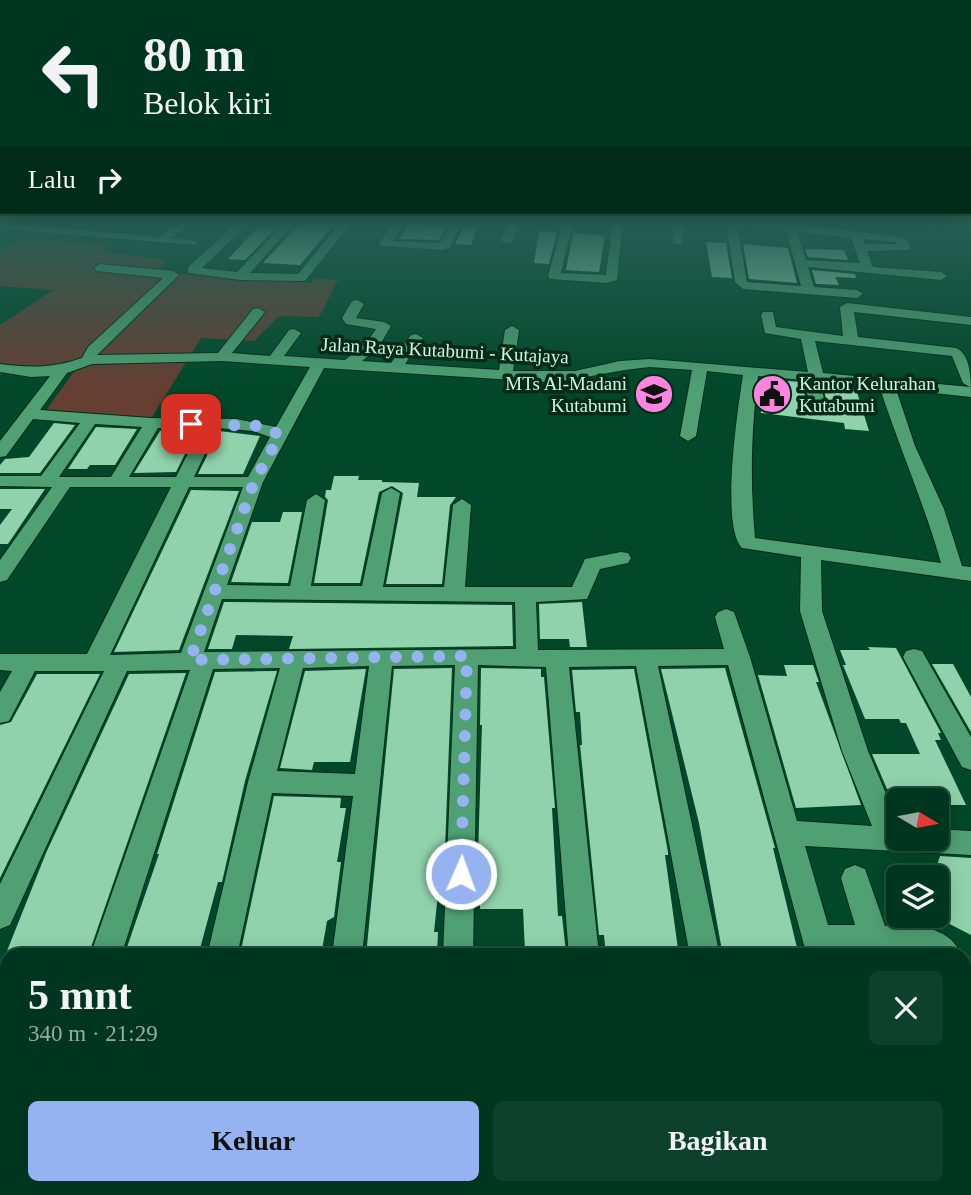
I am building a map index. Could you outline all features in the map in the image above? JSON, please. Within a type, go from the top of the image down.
[{"type":"street","points":[[90,360],[89,356],[93,350],[170,278]]},
{"type":"street","points":[[585,278],[611,278]]},
{"type":"street","points":[[741,278],[742,284],[857,294]]},
{"type":"street","points":[[805,278],[809,291]]},
{"type":"street","points":[[348,365],[373,345],[384,326],[351,321],[349,318],[357,304]]},
{"type":"street","points":[[851,341],[847,307],[956,339]]},
{"type":"street","points":[[222,358],[258,312]]},
{"type":"street","points":[[768,315],[770,330],[851,341],[956,339],[971,321]]},
{"type":"street","points":[[505,376],[512,330]]},
{"type":"street","points":[[274,360],[294,333]]},
{"type":"street","points":[[807,336],[818,406]]},
{"type":"street","points":[[396,367],[416,338]]},
{"type":"street","points":[[956,339],[971,383]]},
{"type":"street","name":"Jalan Raya Kutabumi - Kutajaya","points":[[2,371],[31,373],[62,370],[90,360],[222,358],[505,376],[575,376],[620,365],[700,366],[971,392]]},
{"type":"street","points":[[107,948],[216,592],[254,482],[318,363]]},
{"type":"street","points":[[688,436],[700,366]]},
{"type":"street","points":[[0,452],[62,370]]},
{"type":"street","points":[[751,371],[742,438],[741,485],[745,540],[749,544],[962,572]]},
{"type":"street","points":[[886,383],[907,446],[962,572]]},
{"type":"street","points":[[31,414],[153,423],[262,426],[280,435]]},
{"type":"street","points":[[0,575],[91,419]]},
{"type":"street","points":[[117,482],[153,423]]},
{"type":"street","points":[[0,915],[183,482],[211,424]]},
{"type":"street","points":[[0,481],[254,482]]},
{"type":"street","points":[[371,593],[391,493]]},
{"type":"street","points":[[299,593],[316,500]]},
{"type":"street","points":[[454,594],[462,505]]},
{"type":"street","points":[[811,551],[811,611],[855,751],[886,827]]},
{"type":"street","points":[[216,592],[580,594],[592,564],[621,558]]},
{"type":"street","points":[[525,595],[527,656]]},
{"type":"street","points":[[726,617],[820,948],[875,940],[925,941],[935,948]]},
{"type":"street","points":[[458,948],[467,656]]},
{"type":"street","points":[[0,662],[467,656],[557,659],[739,657]]},
{"type":"street","points":[[645,656],[703,948]]},
{"type":"street","points":[[348,948],[382,657]]},
{"type":"street","points":[[914,657],[971,760]]},
{"type":"street","points":[[224,948],[261,782],[294,658]]},
{"type":"street","points":[[557,659],[583,948]]},
{"type":"street","points":[[0,714],[28,662]]},
{"type":"street","points":[[261,782],[367,785]]},
{"type":"street","points":[[787,833],[886,839]]},
{"type":"street","points":[[949,842],[971,843]]},
{"type":"street","points":[[855,878],[875,940]]},
{"type":"shaded area","points":[[0,278],[237,278],[311,283],[315,278],[338,280],[319,317],[279,316],[254,341],[201,338],[151,419],[44,413],[76,369],[8,369],[0,375],[0,325],[53,290],[0,286]]},
{"type":"building","points":[[796,278],[797,283],[749,279]]},
{"type":"building","points":[[814,278],[835,278],[839,285],[816,284]]},
{"type":"building","points":[[773,380],[802,382],[807,407],[817,413],[828,407],[823,386],[856,389],[869,431],[845,429],[844,423],[761,413],[759,387],[773,388]]},
{"type":"building","points":[[54,423],[75,425],[40,473],[0,473],[0,465],[5,459],[29,457]]},
{"type":"building","points":[[96,427],[137,429],[115,465],[90,465],[87,469],[68,469]]},
{"type":"building","points":[[160,431],[196,432],[176,472],[134,473]]},
{"type":"building","points":[[219,431],[260,436],[243,474],[198,474]]},
{"type":"building","points":[[334,476],[419,483],[417,497],[456,497],[450,505],[442,584],[386,584],[403,493],[392,486],[379,492],[360,583],[314,583],[328,500],[325,497],[326,490],[331,490]]},
{"type":"building","points":[[0,489],[45,489],[8,544],[0,544],[0,525],[12,509],[0,509]]},
{"type":"building","points":[[191,490],[239,491],[179,650],[114,652]]},
{"type":"building","points":[[283,512],[302,512],[288,583],[231,582],[252,522],[280,522]]},
{"type":"building","points":[[224,602],[512,605],[513,646],[289,649],[293,636],[236,635],[232,649],[208,649]]},
{"type":"building","points":[[582,602],[587,647],[570,647],[569,639],[540,639],[539,604]]},
{"type":"building","points":[[868,647],[896,648],[941,733],[938,733],[941,740],[935,740],[966,805],[949,805],[949,788],[887,788],[872,754],[920,754],[906,723],[901,723],[899,719],[865,719],[843,665],[846,665],[840,650],[870,650]]},
{"type":"building","points":[[932,664],[953,664],[971,697],[971,732]]},
{"type":"building","points":[[784,665],[813,665],[819,682],[816,682],[861,805],[796,808],[758,675],[787,676]]},
{"type":"building","points":[[452,668],[444,874],[440,874],[434,932],[438,932],[437,948],[367,948],[394,669]]},
{"type":"building","points":[[481,668],[541,669],[541,677],[544,677],[555,808],[552,808],[558,916],[562,916],[565,948],[525,948],[523,909],[480,909],[480,888],[477,888]]},
{"type":"building","points":[[725,668],[775,848],[797,948],[722,948],[699,823],[661,669]]},
{"type":"building","points":[[366,669],[350,762],[314,762],[312,770],[280,768],[305,671]]},
{"type":"building","points":[[634,669],[668,852],[668,855],[665,855],[678,948],[605,948],[604,935],[599,935],[580,745],[580,712],[576,712],[572,670]]},
{"type":"building","points":[[277,671],[245,781],[222,882],[218,882],[200,948],[127,948],[159,854],[215,672]]},
{"type":"building","points":[[186,673],[91,948],[8,948],[46,853],[129,674]]},
{"type":"building","points":[[37,674],[100,674],[0,878],[0,725],[11,722]]},
{"type":"building","points":[[274,796],[341,798],[340,808],[346,808],[337,862],[341,862],[334,917],[327,921],[322,948],[241,948]]},
{"type":"building","points":[[940,856],[971,858],[971,935],[949,924],[949,865],[937,865]]},
{"type":"place","name":"MTs Al-Madani Kutabumi","points":[[654,394]]},
{"type":"place","name":"Kantor Kelurahan Kutabumi","points":[[772,394]]},
{"type":"route","points":[[191,424],[262,426],[280,435],[254,482],[190,660],[467,656],[461,874]]}]
